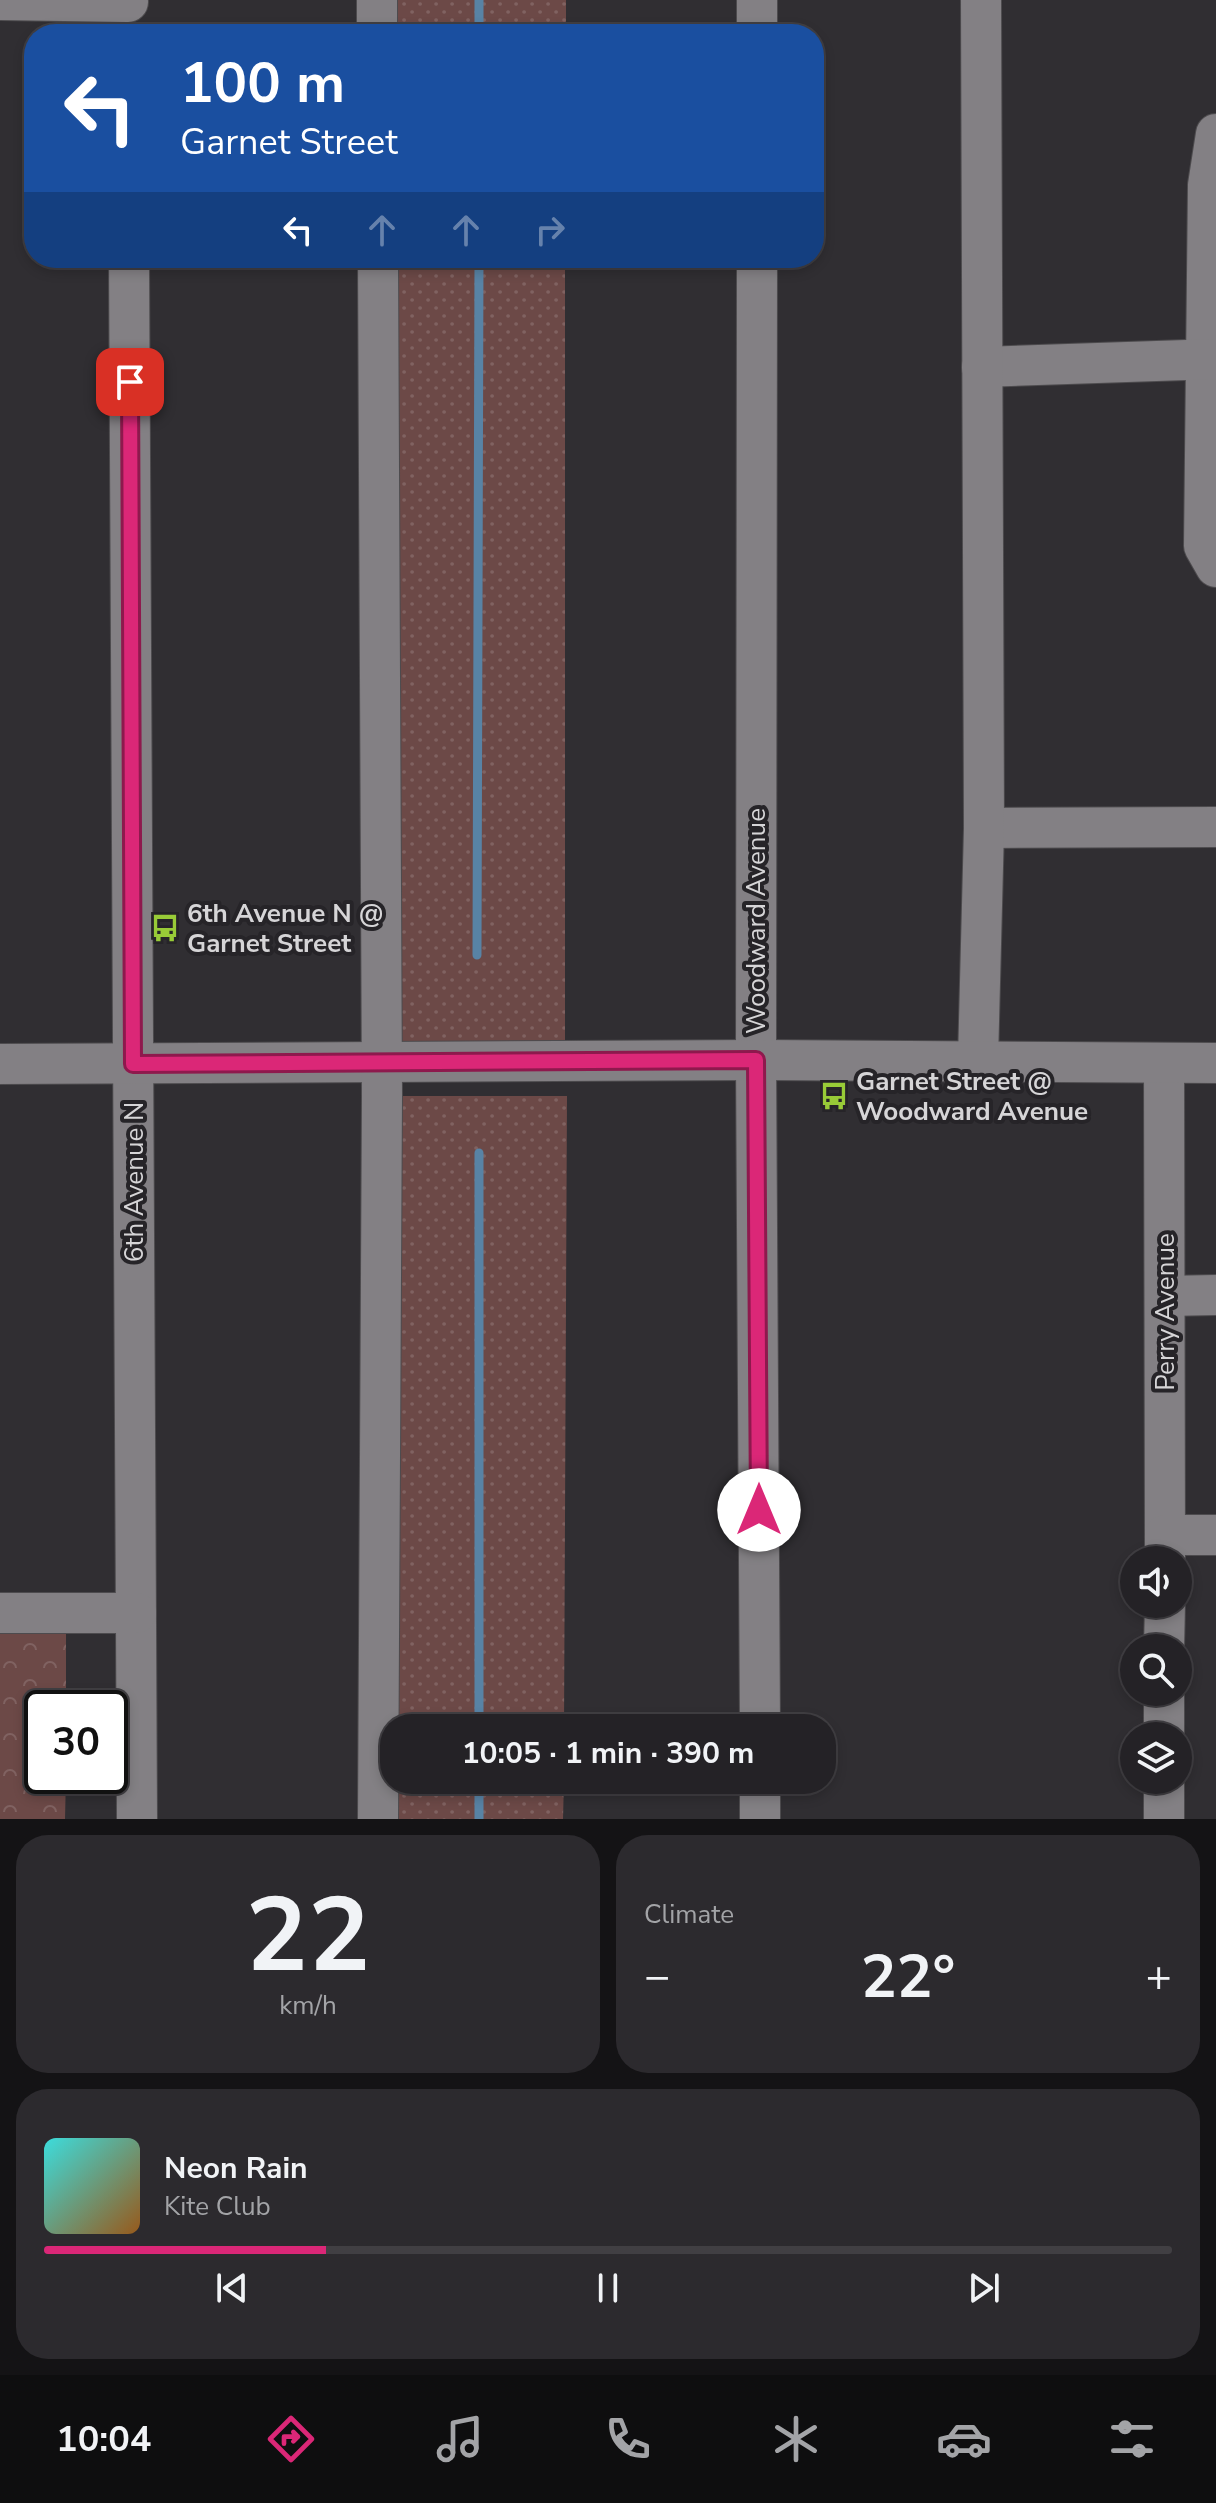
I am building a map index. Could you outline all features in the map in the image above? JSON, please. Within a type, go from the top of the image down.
[{"type":"street","points":[[0,0],[128,12]]},
{"type":"street","points":[[377,0],[377,24]]},
{"type":"street","points":[[757,0],[757,24]]},
{"type":"street","points":[[978,1060],[984,828],[981,0]]},
{"type":"street","points":[[1216,134],[1208,185],[1212,359],[1204,546],[1216,567]]},
{"type":"street","name":"6th Avenue N","points":[[129,268],[137,1819]]},
{"type":"street","points":[[378,268],[382,1064],[378,1819]]},
{"type":"street","name":"Woodward Avenue","points":[[757,268],[756,1060],[760,1714]]},
{"type":"street","points":[[982,367],[1212,359]]},
{"type":"street","points":[[984,828],[1216,827]]},
{"type":"street","points":[[0,1064],[756,1060],[1216,1063]]},
{"type":"street","name":"Perry Avenue","points":[[1164,1063],[1165,1546]]},
{"type":"street","points":[[1165,1296],[1216,1295]]},
{"type":"street","points":[[1173,1546],[1216,1535]]},
{"type":"street","points":[[0,1613],[136,1613]]},
{"type":"street","points":[[760,1794],[760,1819]]},
{"type":"street","points":[[1164,1794],[1164,1819]]},
{"type":"green space","points":[[377,0],[566,0],[566,24],[377,24]]},
{"type":"green space","points":[[378,268],[565,268],[565,1042],[382,1042]]},
{"type":"green space","points":[[382,1096],[567,1096],[564,1714],[380,1714],[380,1794],[564,1794],[563,1819],[378,1819]]},
{"type":"green space","points":[[0,1629],[66,1629],[66,1690],[24,1690],[24,1794],[66,1794],[65,1819],[0,1819]]},
{"type":"waterway","points":[[479,0],[479,24]]},
{"type":"waterway","points":[[477,955],[479,268]]},
{"type":"waterway","points":[[479,1153],[479,1714]]},
{"type":"waterway","points":[[479,1794],[479,1819]]},
{"type":"place","name":"6th Avenue N @ Garnet Street","points":[[165,928]]},
{"type":"place","name":"Garnet Street @ Woodward Avenue","points":[[834,1096]]},
{"type":"route","points":[[130,382],[133,1064],[756,1060],[759,1510]]}]
